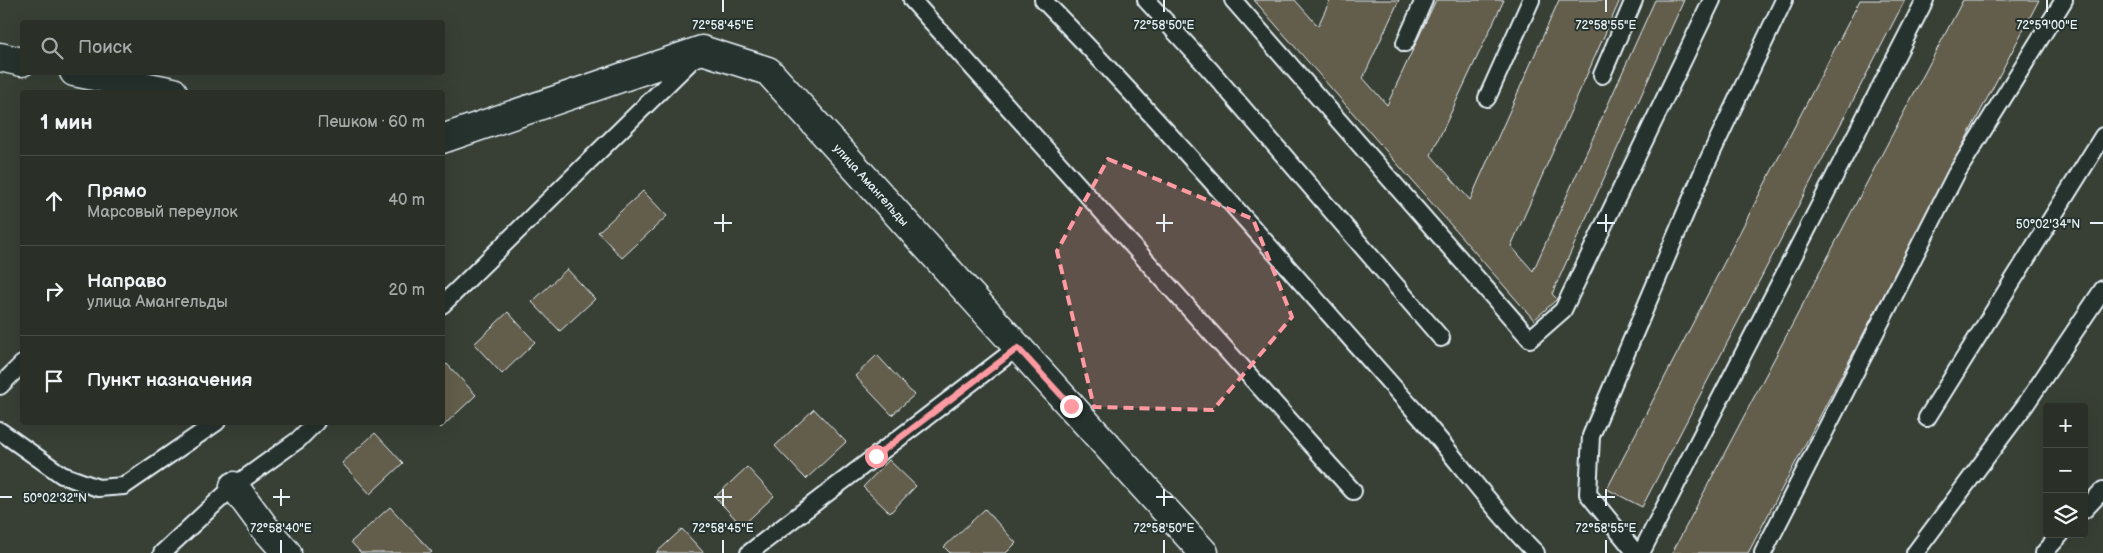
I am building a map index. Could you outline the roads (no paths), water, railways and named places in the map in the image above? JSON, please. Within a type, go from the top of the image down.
[{"type":"street","points":[[445,138],[702,50]]},
{"type":"street","name":"улица Амангельды","points":[[702,50],[768,71],[1204,553]]},
{"type":"street","points":[[0,57],[20,62]]},
{"type":"street","points":[[89,75],[163,90]]},
{"type":"street","points":[[234,486],[265,528],[287,553]]},
{"type":"lane","points":[[912,0],[1353,491]]},
{"type":"lane","points":[[1043,0],[1118,78],[1424,422],[1509,526],[1536,553]]},
{"type":"lane","points":[[1146,0],[1211,70],[1441,338]]},
{"type":"lane","points":[[1233,0],[1530,339],[1563,310],[1712,0]]},
{"type":"lane","points":[[1405,43],[1424,0]]},
{"type":"lane","points":[[1487,98],[1531,0]]},
{"type":"lane","points":[[1602,76],[1634,0]]},
{"type":"lane","points":[[1636,553],[1588,494],[1591,436],[1704,169],[1784,0]]},
{"type":"lane","points":[[1641,553],[1925,0]]},
{"type":"lane","points":[[1763,553],[1956,174],[2064,0]]},
{"type":"lane","points":[[445,301],[702,50]]},
{"type":"lane","points":[[1927,418],[2103,136]]},
{"type":"lane","points":[[1915,553],[2026,404],[2103,289]]},
{"type":"lane","points":[[749,553],[1018,348]]},
{"type":"lane","points":[[0,386],[20,366]]},
{"type":"lane","points":[[0,431],[62,475],[98,488],[124,486],[213,425]]},
{"type":"lane","points":[[162,553],[234,486],[298,440],[313,425]]},
{"type":"lane","points":[[2088,506],[2103,490]]},
{"type":"lane","points":[[2044,553],[2057,538]]}]
